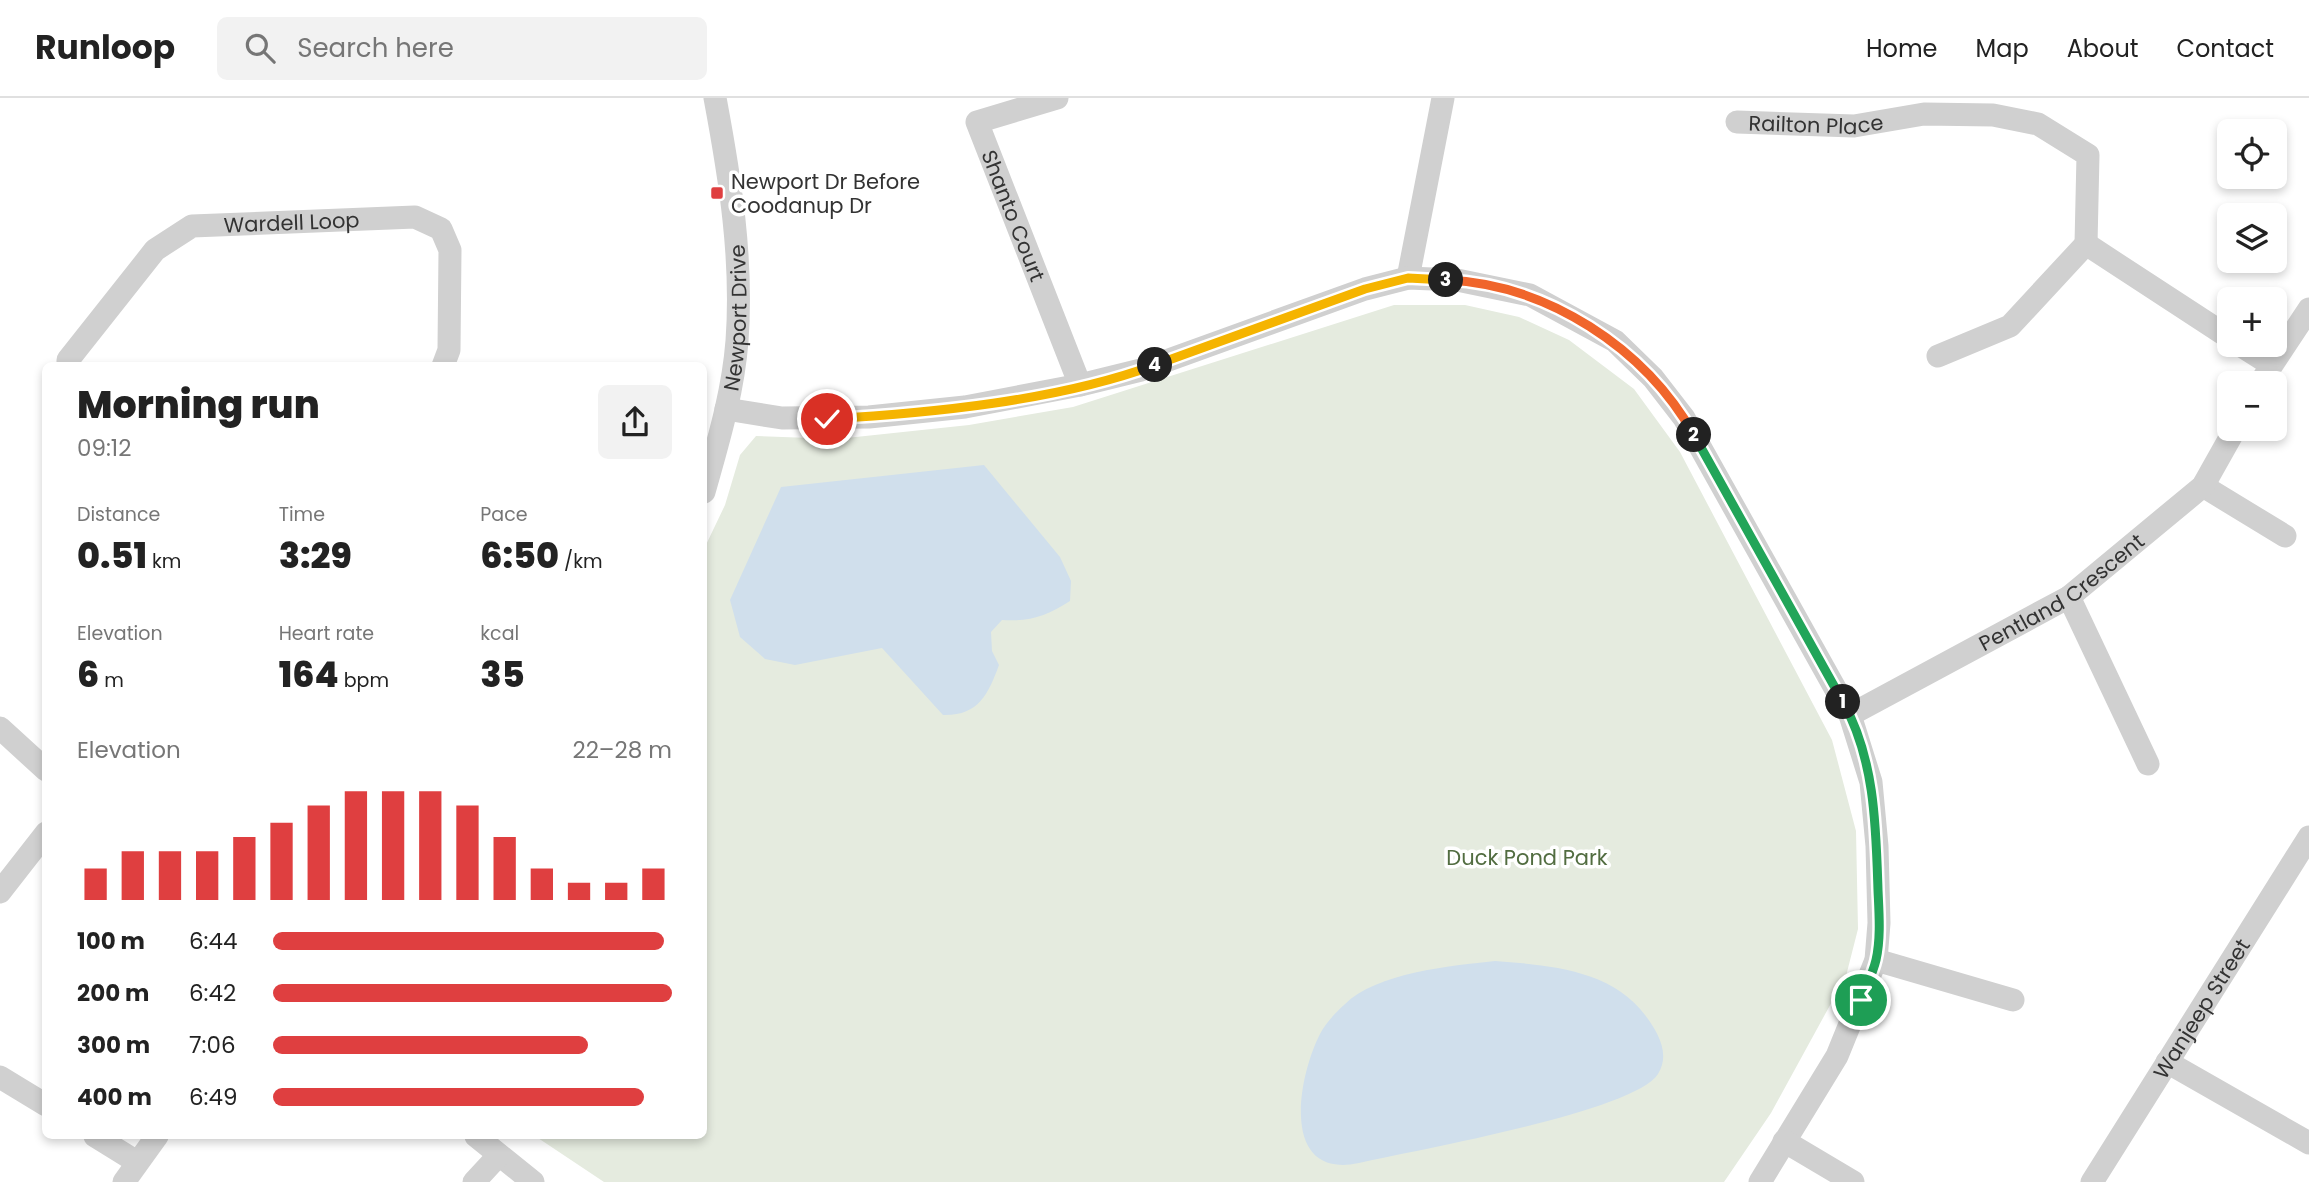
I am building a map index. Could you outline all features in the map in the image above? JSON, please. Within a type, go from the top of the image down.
[{"type":"street","name":"Newport Drive","points":[[707,481],[726,409],[736,343],[737,249],[715,98]]},
{"type":"street","name":"Shanto Court","points":[[1057,98],[977,122],[1080,385]]},
{"type":"street","points":[[1408,278],[1443,98]]},
{"type":"street","name":"Railton Place","points":[[1737,122],[1854,125],[1924,114],[1962,113],[2038,124],[2088,155],[2086,244]]},
{"type":"street","name":"Wardell Loop","points":[[68,362],[155,250],[192,226],[415,217],[440,229],[450,250],[449,350],[444,362]]},
{"type":"street","points":[[1938,356],[2010,326],[2086,244],[2217,330]]},
{"type":"street","points":[[726,409],[782,418],[869,417],[965,407],[1080,385],[1141,370],[1365,289],[1408,278],[1457,280],[1530,295],[1615,341],[1653,378],[1684,418],[1850,715],[1871,782],[1877,846],[1879,923],[1876,960],[1837,1056],[1760,1182]]},
{"type":"street","points":[[2267,371],[2309,309]]},
{"type":"street","points":[[2250,357],[2262,371]]},
{"type":"street","name":"Pentland Crescent","points":[[1850,715],[2069,597],[2203,486],[2228,441]]},
{"type":"street","points":[[2203,486],[2285,536]]},
{"type":"street","points":[[2069,597],[2148,764]]},
{"type":"street","points":[[0,728],[42,766]]},
{"type":"street","name":"Wanjeep Street","points":[[2092,1182],[2309,837]]},
{"type":"street","points":[[0,892],[42,838]]},
{"type":"street","points":[[1876,960],[2012,1000]]},
{"type":"street","points":[[2167,1062],[2309,1143]]},
{"type":"street","points":[[0,1077],[42,1103]]},
{"type":"street","points":[[100,1139],[137,1162]]},
{"type":"street","points":[[124,1182],[155,1139]]},
{"type":"street","points":[[480,1139],[533,1182]]},
{"type":"street","points":[[1784,1141],[1853,1182]]},
{"type":"street","points":[[474,1182],[499,1155]]},
{"type":"green space","name":"Duck Pond Park","points":[[1394,305],[1465,305],[1519,317],[1569,340],[1634,389],[1680,452],[1832,740],[1856,831],[1858,929],[1846,976],[1771,1113],[1724,1182],[604,1182],[540,1139],[707,1139],[707,543],[725,505],[740,455],[756,436],[837,439],[969,425],[1073,407]]},
{"type":"water","points":[[984,465],[1060,557],[1071,581],[1070,601],[1038,617],[1002,620],[991,632],[992,651],[999,665],[991,686],[973,708],[943,715],[882,648],[795,665],[765,659],[740,637],[730,600],[781,487]]},
{"type":"water","points":[[1495,961],[1577,972],[1615,988],[1645,1015],[1658,1035],[1663,1058],[1658,1074],[1640,1088],[1609,1102],[1567,1116],[1471,1140],[1359,1163],[1333,1164],[1316,1156],[1306,1141],[1301,1121],[1302,1098],[1312,1053],[1322,1030],[1334,1015],[1358,994],[1395,978],[1437,968]]},
{"type":"place","name":"Newport Dr Before Coodanup Dr","points":[[717,193]]},
{"type":"route","points":[[827,419],[965,407],[1080,385],[1141,370],[1365,289],[1408,278],[1457,280],[1530,295],[1615,341],[1653,378],[1684,418],[1850,715],[1871,782],[1877,846],[1879,923],[1876,960],[1861,1000]]}]
